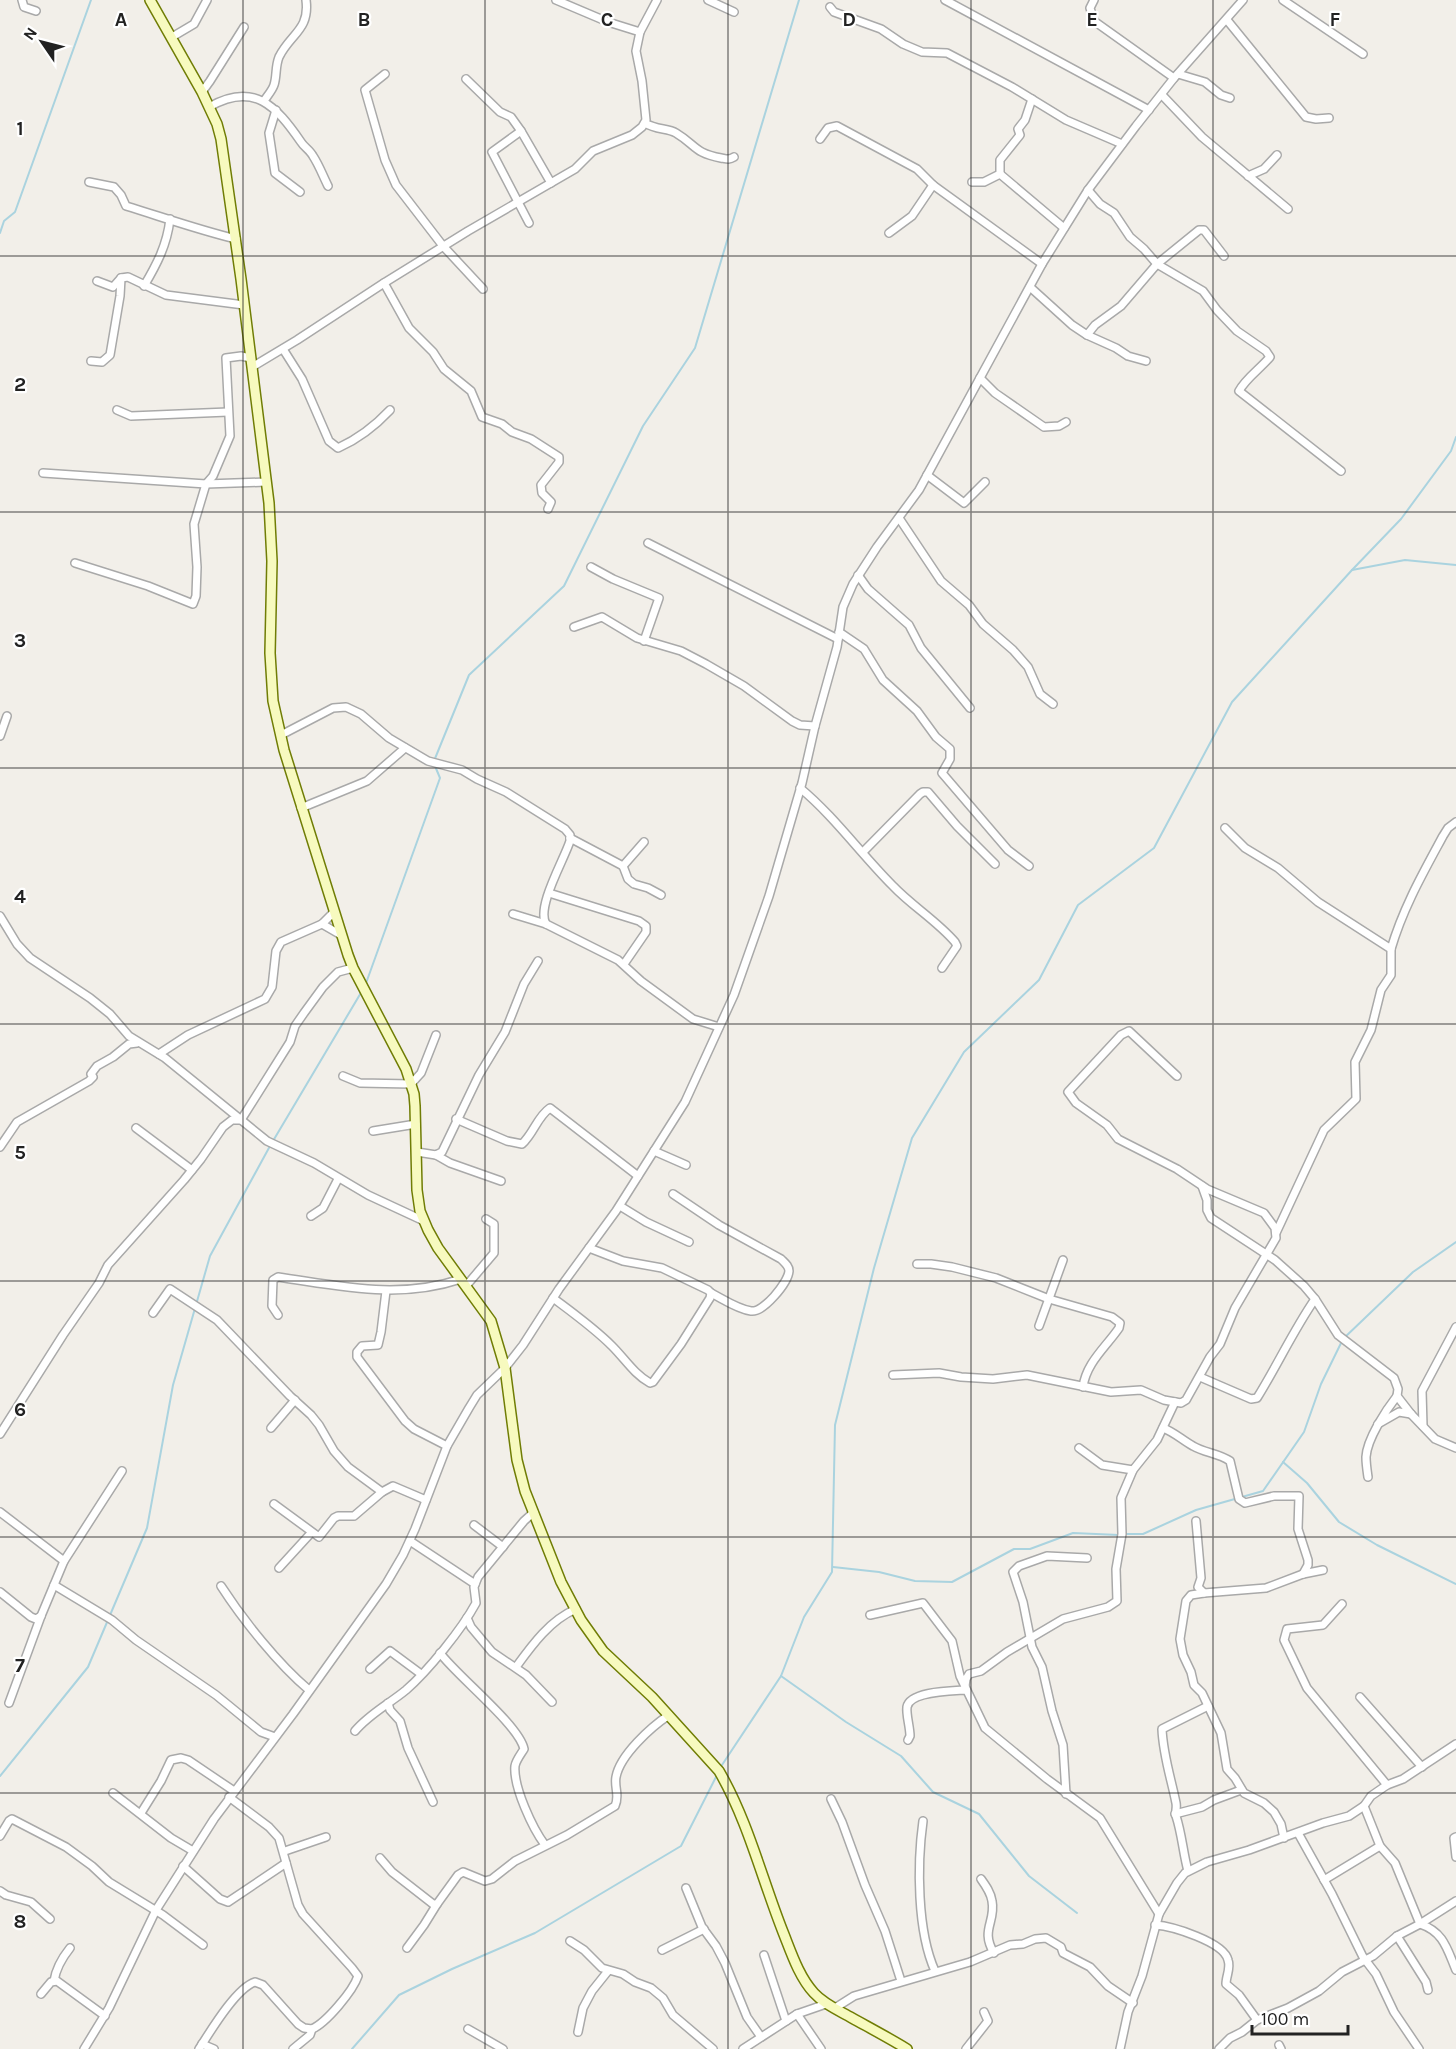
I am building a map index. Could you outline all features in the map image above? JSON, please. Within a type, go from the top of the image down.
[{"type":"main road","points":[[150,0],[202,92],[221,139],[236,239],[266,482],[272,561],[273,700],[280,735],[341,935],[353,968],[406,1069],[411,1084],[415,1100],[417,1190],[420,1211],[438,1248],[491,1321],[505,1368],[517,1460],[525,1491],[561,1582],[576,1609],[603,1651],[669,1715],[719,1771],[749,1838],[769,1896],[803,1978],[812,1991],[831,2006],[904,2048]]},
{"type":"street","points":[[22,0],[24,6],[36,11]]},
{"type":"street","points":[[172,37],[194,24],[207,0]]},
{"type":"street","points":[[264,101],[275,84],[275,70],[279,57],[290,39],[302,28],[308,13],[306,0]]},
{"type":"street","points":[[556,0],[608,22],[640,32]]},
{"type":"street","points":[[645,123],[642,81],[636,51],[640,32],[657,0]]},
{"type":"street","points":[[708,0],[734,12]]},
{"type":"street","points":[[945,0],[1149,110]]},
{"type":"street","points":[[1094,0],[1090,8],[1094,21],[1176,76],[1205,82],[1221,95],[1230,98]]},
{"type":"street","points":[[84,2049],[105,2016],[156,1910],[183,1866],[232,1794],[386,1584],[410,1541],[447,1446],[477,1395],[505,1368],[523,1345],[553,1298],[620,1206],[692,1090],[753,946],[800,788],[839,635],[843,607],[858,575],[927,475],[1042,264],[1088,190],[1176,76],[1243,0]]},
{"type":"street","points":[[1283,0],[1363,54]]},
{"type":"street","points":[[830,7],[834,12],[880,29],[903,44],[922,52],[947,53],[1066,120],[1122,144]]},
{"type":"street","points":[[1227,20],[1306,117],[1329,118]]},
{"type":"street","points":[[202,92],[244,27]]},
{"type":"street","points":[[385,74],[365,90],[385,160],[396,185],[443,246],[483,289]]},
{"type":"street","points":[[466,80],[500,112],[511,117],[551,183]]},
{"type":"street","points":[[1162,94],[1202,137],[1288,209]]},
{"type":"street","points":[[209,107],[228,98],[243,96],[264,101],[292,127],[303,145],[312,153],[328,186]]},
{"type":"street","points":[[1000,174],[1000,159],[1020,135],[1018,129],[1025,120],[1032,99]]},
{"type":"street","points":[[276,110],[269,133],[275,173],[300,192]]},
{"type":"street","points":[[645,123],[653,128],[675,132],[698,151],[729,159],[734,157]]},
{"type":"street","points":[[75,562],[148,586],[193,604],[197,577],[194,524],[206,484],[213,476],[230,436],[226,358],[241,356],[252,362],[283,349],[443,246],[575,169],[593,152],[632,135],[645,123]]},
{"type":"street","points":[[820,139],[828,128],[837,126],[917,169],[933,185],[1042,264]]},
{"type":"street","points":[[521,131],[492,152],[529,223]]},
{"type":"street","points":[[1248,176],[1264,169],[1277,155]]},
{"type":"street","points":[[972,182],[984,182],[1000,174]]},
{"type":"street","points":[[1000,174],[1065,228]]},
{"type":"street","points":[[88,182],[114,187],[126,206],[210,234],[236,239]]},
{"type":"street","points":[[890,233],[912,216],[933,185]]},
{"type":"street","points":[[1088,190],[1100,204],[1114,213],[1130,237],[1157,264],[1203,291],[1237,331],[1266,351],[1270,357],[1243,383],[1239,391],[1341,471]]},
{"type":"street","points":[[144,286],[159,261],[168,236],[170,219]]},
{"type":"street","points":[[1088,334],[1095,325],[1120,306],[1157,264],[1199,230],[1204,231],[1224,256]]},
{"type":"street","points":[[97,281],[113,287],[121,278],[128,277],[166,295],[244,305]]},
{"type":"street","points":[[91,361],[102,362],[110,355],[121,278]]},
{"type":"street","points":[[384,283],[409,328],[433,352],[444,369],[471,391],[482,417],[502,424],[512,432],[531,439],[559,457],[559,462],[541,485],[542,493],[551,502],[548,509]]},
{"type":"street","points":[[1030,286],[1072,325],[1128,356],[1146,361]]},
{"type":"street","points":[[283,349],[302,379],[329,441],[338,448],[366,432],[390,410]]},
{"type":"street","points":[[981,378],[995,393],[1044,427],[1059,426],[1066,422]]},
{"type":"street","points":[[117,410],[131,416],[228,412]]},
{"type":"street","points":[[43,473],[206,484],[266,482]]},
{"type":"street","points":[[927,475],[964,503],[985,482]]},
{"type":"street","points":[[899,518],[943,584],[969,605],[983,624],[1013,650],[1028,668],[1040,694],[1053,704]]},
{"type":"street","points":[[648,543],[839,635],[864,650],[883,680],[917,711],[936,737],[950,749],[950,759],[942,773],[1008,850],[1029,866]]},
{"type":"street","points":[[591,567],[659,598],[644,641]]},
{"type":"street","points":[[858,575],[868,589],[909,625],[921,648],[970,708]]},
{"type":"street","points":[[574,627],[602,616],[644,641],[681,651],[744,686],[792,721],[800,725],[815,726]]},
{"type":"street","points":[[280,735],[333,708],[346,707],[361,714],[381,733],[428,761],[462,770],[506,792],[566,829],[570,838],[623,866],[628,879],[634,884],[648,888],[661,896]]},
{"type":"street","points":[[0,736],[7,716]]},
{"type":"street","points":[[302,808],[367,781],[405,748]]},
{"type":"street","points":[[800,788],[863,852],[898,892],[955,942],[956,950],[942,968]]},
{"type":"street","points":[[863,852],[920,794],[926,791],[994,864]]},
{"type":"street","points":[[893,1375],[939,1373],[993,1380],[1026,1375],[1118,1392],[1141,1390],[1160,1399],[1181,1403],[1186,1400],[1210,1357],[1220,1344],[1235,1308],[1276,1238],[1276,1233],[1324,1130],[1356,1099],[1355,1062],[1371,1030],[1381,990],[1391,975],[1391,949],[1399,922],[1443,836],[1456,822]]},
{"type":"street","points":[[1225,828],[1245,848],[1278,868],[1318,902],[1391,949]]},
{"type":"street","points":[[546,924],[543,914],[570,838]]},
{"type":"street","points":[[623,866],[644,842]]},
{"type":"street","points":[[549,893],[639,921],[646,926],[646,932],[624,964]]},
{"type":"street","points":[[159,1054],[188,1035],[265,999],[272,987],[276,951],[281,942],[322,924],[334,912]]},
{"type":"street","points":[[513,914],[546,924],[624,964],[641,981],[693,1019],[718,1027]]},
{"type":"street","points":[[0,916],[17,944],[30,958],[101,1007],[129,1036],[159,1054],[267,1141],[314,1163],[338,1179],[393,1208],[424,1221]]},
{"type":"street","points":[[322,924],[341,935]]},
{"type":"street","points":[[436,1155],[442,1152],[479,1075],[505,1032],[524,984],[538,962]]},
{"type":"street","points":[[241,1120],[290,1042],[295,1026],[310,1004],[338,972],[353,968]]},
{"type":"street","points":[[1177,1076],[1129,1031],[1121,1035],[1068,1093],[1076,1103],[1107,1125],[1118,1139],[1177,1169],[1202,1186],[1264,1213],[1271,1220],[1276,1233]]},
{"type":"street","points":[[343,1076],[360,1083],[411,1084],[421,1073],[436,1035]]},
{"type":"street","points":[[0,1147],[16,1122],[89,1081],[93,1077],[91,1074],[98,1066],[129,1044],[138,1043]]},
{"type":"street","points":[[456,1119],[507,1141],[522,1144],[530,1136],[543,1114],[550,1108],[638,1176]]},
{"type":"street","points":[[0,1434],[99,1283],[108,1265],[192,1170],[223,1127],[232,1120],[241,1120]]},
{"type":"street","points":[[373,1131],[416,1124]]},
{"type":"street","points":[[136,1128],[192,1170]]},
{"type":"street","points":[[654,1151],[686,1165]]},
{"type":"street","points":[[417,1152],[436,1155],[450,1163],[501,1181]]},
{"type":"street","points":[[311,1216],[323,1208],[338,1179]]},
{"type":"street","points":[[1202,1186],[1211,1218],[1266,1254],[1304,1286],[1343,1340],[1394,1378],[1398,1389],[1397,1396],[1383,1414],[1367,1449],[1368,1477]]},
{"type":"street","points":[[589,1248],[623,1262],[662,1268],[751,1311],[762,1309],[786,1280],[789,1272],[787,1266],[781,1259],[719,1225],[673,1194]]},
{"type":"street","points":[[620,1206],[646,1222],[689,1242]]},
{"type":"street","points":[[278,1315],[272,1306],[273,1281],[278,1277],[387,1291],[463,1282],[493,1257],[494,1224],[486,1219]]},
{"type":"street","points":[[1039,1326],[1063,1260]]},
{"type":"street","points":[[917,1264],[952,1267],[996,1278],[1049,1299],[1112,1317],[1120,1323],[1119,1328],[1085,1375],[1083,1387]]},
{"type":"street","points":[[153,1313],[170,1289],[217,1320],[319,1425],[333,1451],[348,1467],[382,1492]]},
{"type":"street","points":[[387,1291],[378,1345],[362,1346],[357,1352],[357,1357],[405,1421],[414,1429],[447,1446]]},
{"type":"street","points":[[553,1298],[613,1347],[634,1371],[650,1383],[681,1344],[711,1293]]},
{"type":"street","points":[[1200,1377],[1251,1399],[1257,1398],[1278,1365],[1294,1329],[1315,1299]]},
{"type":"street","points":[[1423,1426],[1422,1391],[1456,1327]]},
{"type":"street","points":[[1397,1396],[1435,1439],[1456,1448]]},
{"type":"street","points":[[271,1428],[295,1400]]},
{"type":"street","points":[[965,1689],[969,1674],[981,1671],[1007,1652],[1063,1619],[1108,1607],[1117,1601],[1116,1569],[1122,1534],[1121,1498],[1133,1470],[1157,1440],[1175,1402]]},
{"type":"street","points":[[1378,1424],[1399,1412],[1411,1414]]},
{"type":"street","points":[[1163,1428],[1173,1432],[1194,1447],[1220,1454],[1230,1461],[1239,1499],[1245,1503],[1274,1496],[1299,1496],[1298,1529],[1308,1560],[1303,1574]]},
{"type":"street","points":[[1078,1448],[1101,1465],[1133,1470]]},
{"type":"street","points":[[9,1703],[40,1616],[64,1561],[122,1471]]},
{"type":"street","points":[[274,1504],[319,1537],[334,1518],[354,1516],[393,1485],[426,1500]]},
{"type":"street","points":[[0,1512],[64,1561]]},
{"type":"street","points":[[356,1731],[364,1721],[407,1689],[440,1653],[476,1603],[477,1577],[534,1512]]},
{"type":"street","points":[[1196,1521],[1201,1578],[1198,1587],[1204,1593]]},
{"type":"street","points":[[474,1525],[502,1547]]},
{"type":"street","points":[[279,1568],[311,1533]]},
{"type":"street","points":[[410,1541],[475,1584]]},
{"type":"street","points":[[1066,1794],[1063,1745],[1042,1667],[1035,1655],[1023,1602],[1013,1575],[1014,1570],[1019,1566],[1047,1556],[1087,1558]]},
{"type":"street","points":[[1284,1838],[1281,1824],[1274,1812],[1264,1803],[1246,1795],[1227,1769],[1221,1733],[1202,1693],[1194,1685],[1180,1644],[1186,1601],[1191,1596],[1204,1593],[1266,1588],[1303,1574],[1323,1570]]},
{"type":"street","points":[[54,1585],[112,1620],[136,1640],[216,1695],[261,1732],[275,1737]]},
{"type":"street","points":[[221,1586],[288,1671],[309,1690]]},
{"type":"street","points":[[0,1592],[31,1617],[36,1619],[40,1616]]},
{"type":"street","points":[[870,1615],[923,1603],[952,1641],[965,1689],[985,1728],[1102,1821],[1159,1914]]},
{"type":"street","points":[[1342,1604],[1323,1625],[1287,1629],[1284,1640],[1307,1688],[1387,1785]]},
{"type":"street","points":[[516,1667],[548,1628],[564,1614],[576,1609]]},
{"type":"street","points":[[467,1618],[471,1627],[492,1652],[526,1675],[552,1702]]},
{"type":"street","points":[[370,1668],[390,1651],[421,1674]]},
{"type":"street","points":[[440,1653],[495,1709],[521,1741],[524,1749],[515,1766],[520,1793],[536,1833],[545,1845]]},
{"type":"street","points":[[908,1740],[910,1736],[907,1708],[910,1701],[923,1695],[965,1689]]},
{"type":"street","points":[[1360,1697],[1422,1767]]},
{"type":"street","points":[[388,1703],[390,1710],[400,1721],[408,1748],[433,1802]]},
{"type":"street","points":[[1188,1871],[1179,1822],[1175,1814],[1177,1806],[1165,1760],[1162,1729],[1208,1706]]},
{"type":"street","points":[[406,1948],[458,1875],[463,1872],[485,1881],[492,1879],[515,1861],[567,1835],[615,1806],[618,1799],[616,1775],[624,1760],[645,1735],[669,1715]]},
{"type":"street","points":[[1120,2049],[1128,2012],[1133,2003],[1159,1914],[1177,1883],[1188,1871],[1207,1862],[1349,1816],[1387,1785],[1403,1779],[1456,1744]]},
{"type":"street","points":[[141,1813],[171,1760],[174,1758],[188,1760],[232,1794],[275,1832],[285,1851],[294,1894],[303,1914],[358,1976],[354,1985],[338,2005],[318,2027],[312,2029],[298,2024],[263,1985],[255,1982],[248,1985],[227,2007],[200,2047],[214,2049]]},
{"type":"street","points":[[1175,1814],[1202,1807],[1241,1790]]},
{"type":"street","points":[[113,1793],[177,1842],[193,1851]]},
{"type":"street","points":[[831,1799],[885,1931],[901,1981]]},
{"type":"street","points":[[1364,1806],[1380,1846],[1395,1863],[1420,1924],[1432,1928],[1445,1943],[1456,1970]]},
{"type":"street","points":[[0,1836],[9,1821],[16,1820],[66,1847],[109,1882],[156,1910],[203,1945]]},
{"type":"street","points":[[923,1821],[919,1885],[928,1957],[935,1971]]},
{"type":"street","points":[[1298,1833],[1365,1959],[1376,1974],[1394,2012],[1419,2049]]},
{"type":"street","points":[[285,1851],[326,1837]]},
{"type":"street","points":[[1456,1837],[1454,1838],[1456,1857]]},
{"type":"street","points":[[1324,1880],[1380,1846]]},
{"type":"street","points":[[380,1858],[410,1886],[433,1904],[437,1904]]},
{"type":"street","points":[[183,1866],[220,1899],[228,1902],[286,1863]]},
{"type":"street","points":[[981,1880],[992,1899],[992,1913],[987,1935],[994,1953]]},
{"type":"street","points":[[686,1888],[704,1929],[725,1963],[747,2017],[761,2037]]},
{"type":"street","points":[[0,1891],[6,1896],[31,1902],[50,1919]]},
{"type":"street","points":[[1219,2049],[1230,2038],[1257,2020],[1307,1999],[1342,1972],[1378,1953],[1397,1936],[1456,1901]]},
{"type":"street","points":[[1155,1925],[1169,1926],[1181,1932],[1196,1935],[1221,1949],[1228,1960],[1226,1984],[1239,1995],[1257,2020]]},
{"type":"street","points":[[662,1950],[704,1929]]},
{"type":"street","points":[[1397,1936],[1426,1982],[1428,1990]]},
{"type":"street","points":[[742,2049],[797,2014],[831,2006],[854,1996],[1035,1939],[1046,1938],[1061,1947],[1063,1953],[1090,1967],[1108,1986],[1133,2003]]},
{"type":"street","points":[[570,1941],[608,1971],[623,1974],[651,1988],[663,1998],[673,2015],[712,2049]]},
{"type":"street","points":[[41,1995],[54,1981],[61,1959],[70,1947]]},
{"type":"street","points":[[764,1955],[786,2020]]},
{"type":"street","points":[[578,2032],[583,2008],[592,1991],[608,1971]]},
{"type":"street","points":[[54,1981],[63,1984],[105,2016]]},
{"type":"street","points":[[966,2049],[986,2025],[988,2020],[984,2012]]},
{"type":"street","points":[[797,2014],[820,2049]]},
{"type":"street","points":[[293,2049],[310,2035],[312,2029]]},
{"type":"street","points":[[468,2030],[502,2049]]},
{"type":"waterway","points":[[0,233],[4,221],[15,212],[91,0]]},
{"type":"waterway","points":[[434,761],[469,675],[564,586],[643,426],[695,348],[799,0]]},
{"type":"waterway","points":[[720,1768],[781,1676],[804,1617],[832,1572],[835,1425],[874,1268],[912,1138],[964,1052],[1039,980],[1078,905],[1154,848],[1232,702],[1401,519],[1451,451],[1456,437]]},
{"type":"waterway","points":[[1352,570],[1405,560],[1456,565]]},
{"type":"waterway","points":[[365,986],[440,778],[435,766]]},
{"type":"waterway","points":[[273,1141],[362,991]]},
{"type":"waterway","points":[[0,1776],[88,1667],[147,1528],[173,1385],[210,1256],[270,1146]]},
{"type":"waterway","points":[[1125,1534],[1143,1534],[1196,1510],[1263,1491],[1304,1432],[1321,1384],[1343,1339],[1413,1272],[1456,1242]]},
{"type":"waterway","points":[[1283,1462],[1307,1483],[1339,1522],[1377,1545],[1456,1584]]},
{"type":"waterway","points":[[833,1567],[879,1572],[915,1581],[952,1582],[1014,1549],[1030,1549],[1073,1533],[1119,1535]]},
{"type":"waterway","points":[[781,1676],[846,1722],[901,1756],[933,1792],[979,1814],[1029,1876],[1077,1913]]},
{"type":"waterway","points":[[352,2049],[399,1995],[535,1933],[681,1846],[718,1773]]}]
